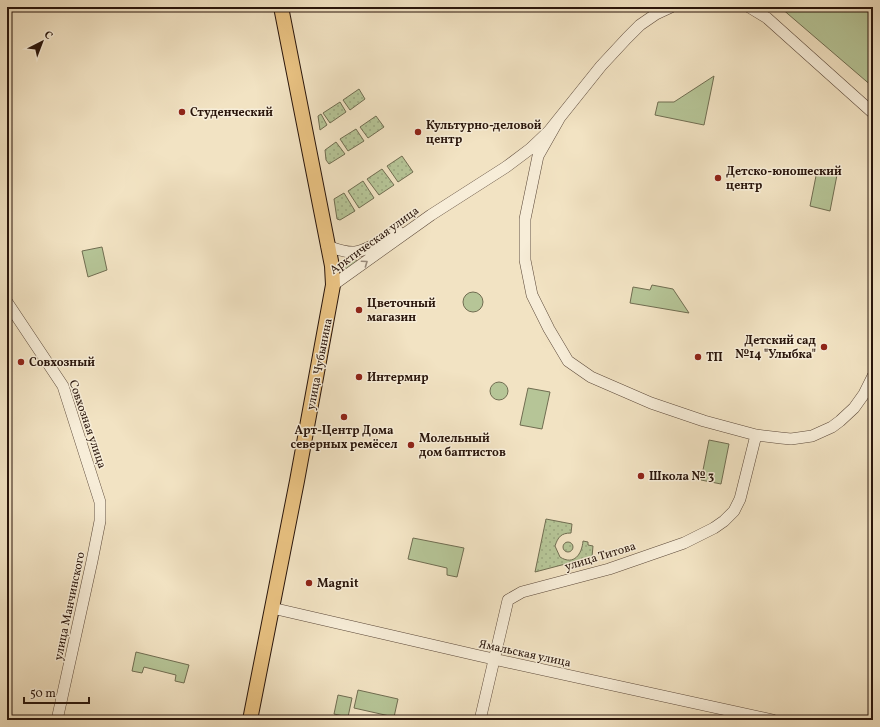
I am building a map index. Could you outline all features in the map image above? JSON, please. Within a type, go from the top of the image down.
[{"type":"main road","name":"улица Чубынина","points":[[250,720],[333,285],[332,266],[281,7]]},
{"type":"street","name":"Арктическая улица","points":[[333,285],[431,215],[530,149],[549,131],[601,66],[631,34],[640,25],[656,14],[671,7]]},
{"type":"street","points":[[749,7],[767,18],[873,113]]},
{"type":"street","points":[[559,119],[538,156],[525,219],[525,260],[532,295],[549,329],[568,361],[591,378],[701,420],[756,435],[792,439],[812,436],[824,431],[840,421],[854,408],[864,394],[873,376]]},
{"type":"street","name":"Арктическая улица","points":[[327,246],[344,251],[360,251],[408,225],[431,215]]},
{"type":"street","name":"Совхозная улица","points":[[7,302],[63,386],[100,502],[100,521]]},
{"type":"street","name":"улица Титова","points":[[480,720],[508,600],[522,592],[609,569],[684,543],[714,528],[734,511],[740,499],[756,435]]},
{"type":"street","name":"улица Манчинского","points":[[57,720],[100,521]]},
{"type":"street","name":"Ямальская улица","points":[[272,608],[494,659],[774,720]]},
{"type":"green space","points":[[780,7],[873,7],[873,87],[788,14]]},
{"type":"green space","points":[[714,76],[704,125],[655,115],[658,102],[674,102]]},
{"type":"green space","points":[[359,89],[365,99],[350,110],[343,100]]},
{"type":"green space","points":[[340,102],[346,112],[330,123],[323,113]]},
{"type":"green space","points":[[321,114],[327,125],[320,130],[318,116]]},
{"type":"green space","points":[[376,116],[384,127],[368,138],[360,127]]},
{"type":"green space","points":[[356,129],[364,141],[348,151],[340,139]]},
{"type":"green space","points":[[336,142],[345,154],[329,164],[326,160],[325,150]]},
{"type":"green space","points":[[402,156],[413,172],[398,182],[387,166]]},
{"type":"green space","points":[[382,169],[394,185],[379,195],[367,179]]},
{"type":"green space","points":[[817,171],[837,175],[830,211],[810,206]]},
{"type":"green space","points":[[363,181],[374,198],[359,208],[348,191]]},
{"type":"green space","points":[[344,193],[355,211],[340,220],[337,219],[334,199]]},
{"type":"green space","points":[[102,247],[107,270],[88,277],[82,251]]},
{"type":"green space","points":[[346,258],[355,258],[358,264],[345,270],[341,264]]},
{"type":"green space","points":[[652,285],[673,289],[689,313],[630,303],[633,287],[650,290]]},
{"type":"green space","points":[[473,292],[480,295],[483,302],[480,309],[473,312],[466,309],[463,302],[466,295]]},
{"type":"green space","points":[[499,382],[503,383],[507,387],[507,395],[503,399],[499,400],[495,399],[491,395],[490,391],[491,387],[495,383]]},
{"type":"green space","points":[[528,388],[550,392],[542,429],[520,425]]},
{"type":"green space","points":[[709,440],[729,444],[721,484],[701,480]]},
{"type":"green space","points":[[546,519],[572,524],[571,533],[562,535],[556,543],[555,546],[560,557],[569,560],[576,557],[581,550],[583,541],[588,542],[588,545],[593,546],[592,557],[535,572]]},
{"type":"green space","points":[[413,538],[464,548],[457,577],[447,575],[447,568],[408,559]]},
{"type":"green space","points":[[566,542],[570,542],[573,547],[570,552],[566,552],[563,549],[563,545]]},
{"type":"green space","points":[[136,652],[189,665],[184,683],[175,681],[176,675],[144,667],[142,673],[132,671]]},
{"type":"green space","points":[[358,690],[398,699],[394,717],[354,708]]},
{"type":"green space","points":[[338,695],[352,698],[348,717],[334,714]]},
{"type":"place","name":"Студенческий","points":[[182,112]]},
{"type":"place","name":"Культурно-деловой центр","points":[[418,132]]},
{"type":"place","name":"Детско-юношеский центр","points":[[718,178]]},
{"type":"place","name":"Цветочный магазин","points":[[359,310]]},
{"type":"place","name":"Детский сад №14 \"Улыбка\"","points":[[824,347]]},
{"type":"place","name":"ТП","points":[[698,357]]},
{"type":"place","name":"Совхозный","points":[[21,362]]},
{"type":"place","name":"Интермир","points":[[359,377]]},
{"type":"place","name":"Арт-Центр Дома северных ремёсел","points":[[344,417]]},
{"type":"place","name":"Молельный дом баптистов","points":[[411,445]]},
{"type":"place","name":"Школа № 3","points":[[641,476]]},
{"type":"place","name":"Magnit","points":[[309,583]]}]
